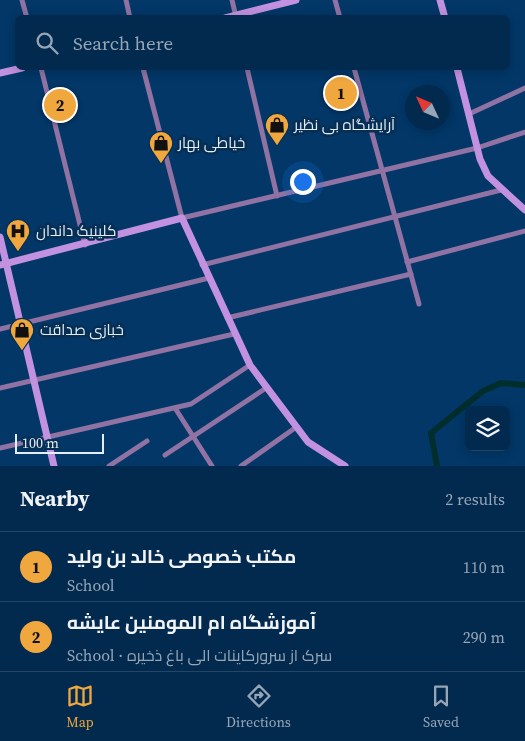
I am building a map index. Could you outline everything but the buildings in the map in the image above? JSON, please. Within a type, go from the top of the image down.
[{"type":"street","points":[[22,0],[26,15]]},
{"type":"street","points":[[126,0],[129,15]]},
{"type":"street","points":[[232,0],[236,15]]},
{"type":"street","points":[[240,15],[296,0]]},
{"type":"street","points":[[336,0],[339,15]]},
{"type":"street","points":[[440,0],[444,15]]},
{"type":"street","points":[[0,73],[15,70]]},
{"type":"street","points":[[41,70],[85,245]]},
{"type":"street","points":[[143,70],[182,218],[234,334],[250,365],[295,428],[308,442],[345,466]]},
{"type":"street","points":[[247,70],[277,196]]},
{"type":"street","points":[[355,70],[419,304]]},
{"type":"street","points":[[458,70],[477,148],[488,176],[501,190],[525,210]]},
{"type":"street","points":[[469,114],[525,88]]},
{"type":"street","points":[[3,265],[182,218],[477,148],[525,132]]},
{"type":"street","points":[[202,265],[501,190]]},
{"type":"street","points":[[407,262],[525,231]]},
{"type":"street","points":[[0,237],[3,265],[34,379],[54,466]]},
{"type":"street","points":[[227,318],[411,274]]},
{"type":"street","points":[[0,329],[209,278]]},
{"type":"street","points":[[0,388],[234,334]]},
{"type":"street","points":[[0,448],[191,404],[250,365]]},
{"type":"street","points":[[165,455],[266,388]]},
{"type":"street","points":[[175,408],[212,466]]},
{"type":"street","points":[[241,466],[295,428]]},
{"type":"street","points":[[109,466],[147,441]]},
{"type":"waterway","points":[[437,466],[431,433],[483,391],[501,383],[525,385]]},
{"type":"place","name":"مکتب خصوصی خالد بن ولید","points":[[341,93]]},
{"type":"place","name":"آموزشگاه ام المومنین عایشه","points":[[60,105]]},
{"type":"place","name":"آرایشگاه بی نظیر","points":[[277,146]]},
{"type":"place","name":"خیاطی بهار","points":[[161,164]]},
{"type":"place","name":"کلینیک داندان","points":[[18,252]]},
{"type":"place","name":"خبازی صداقت","points":[[22,351]]}]
